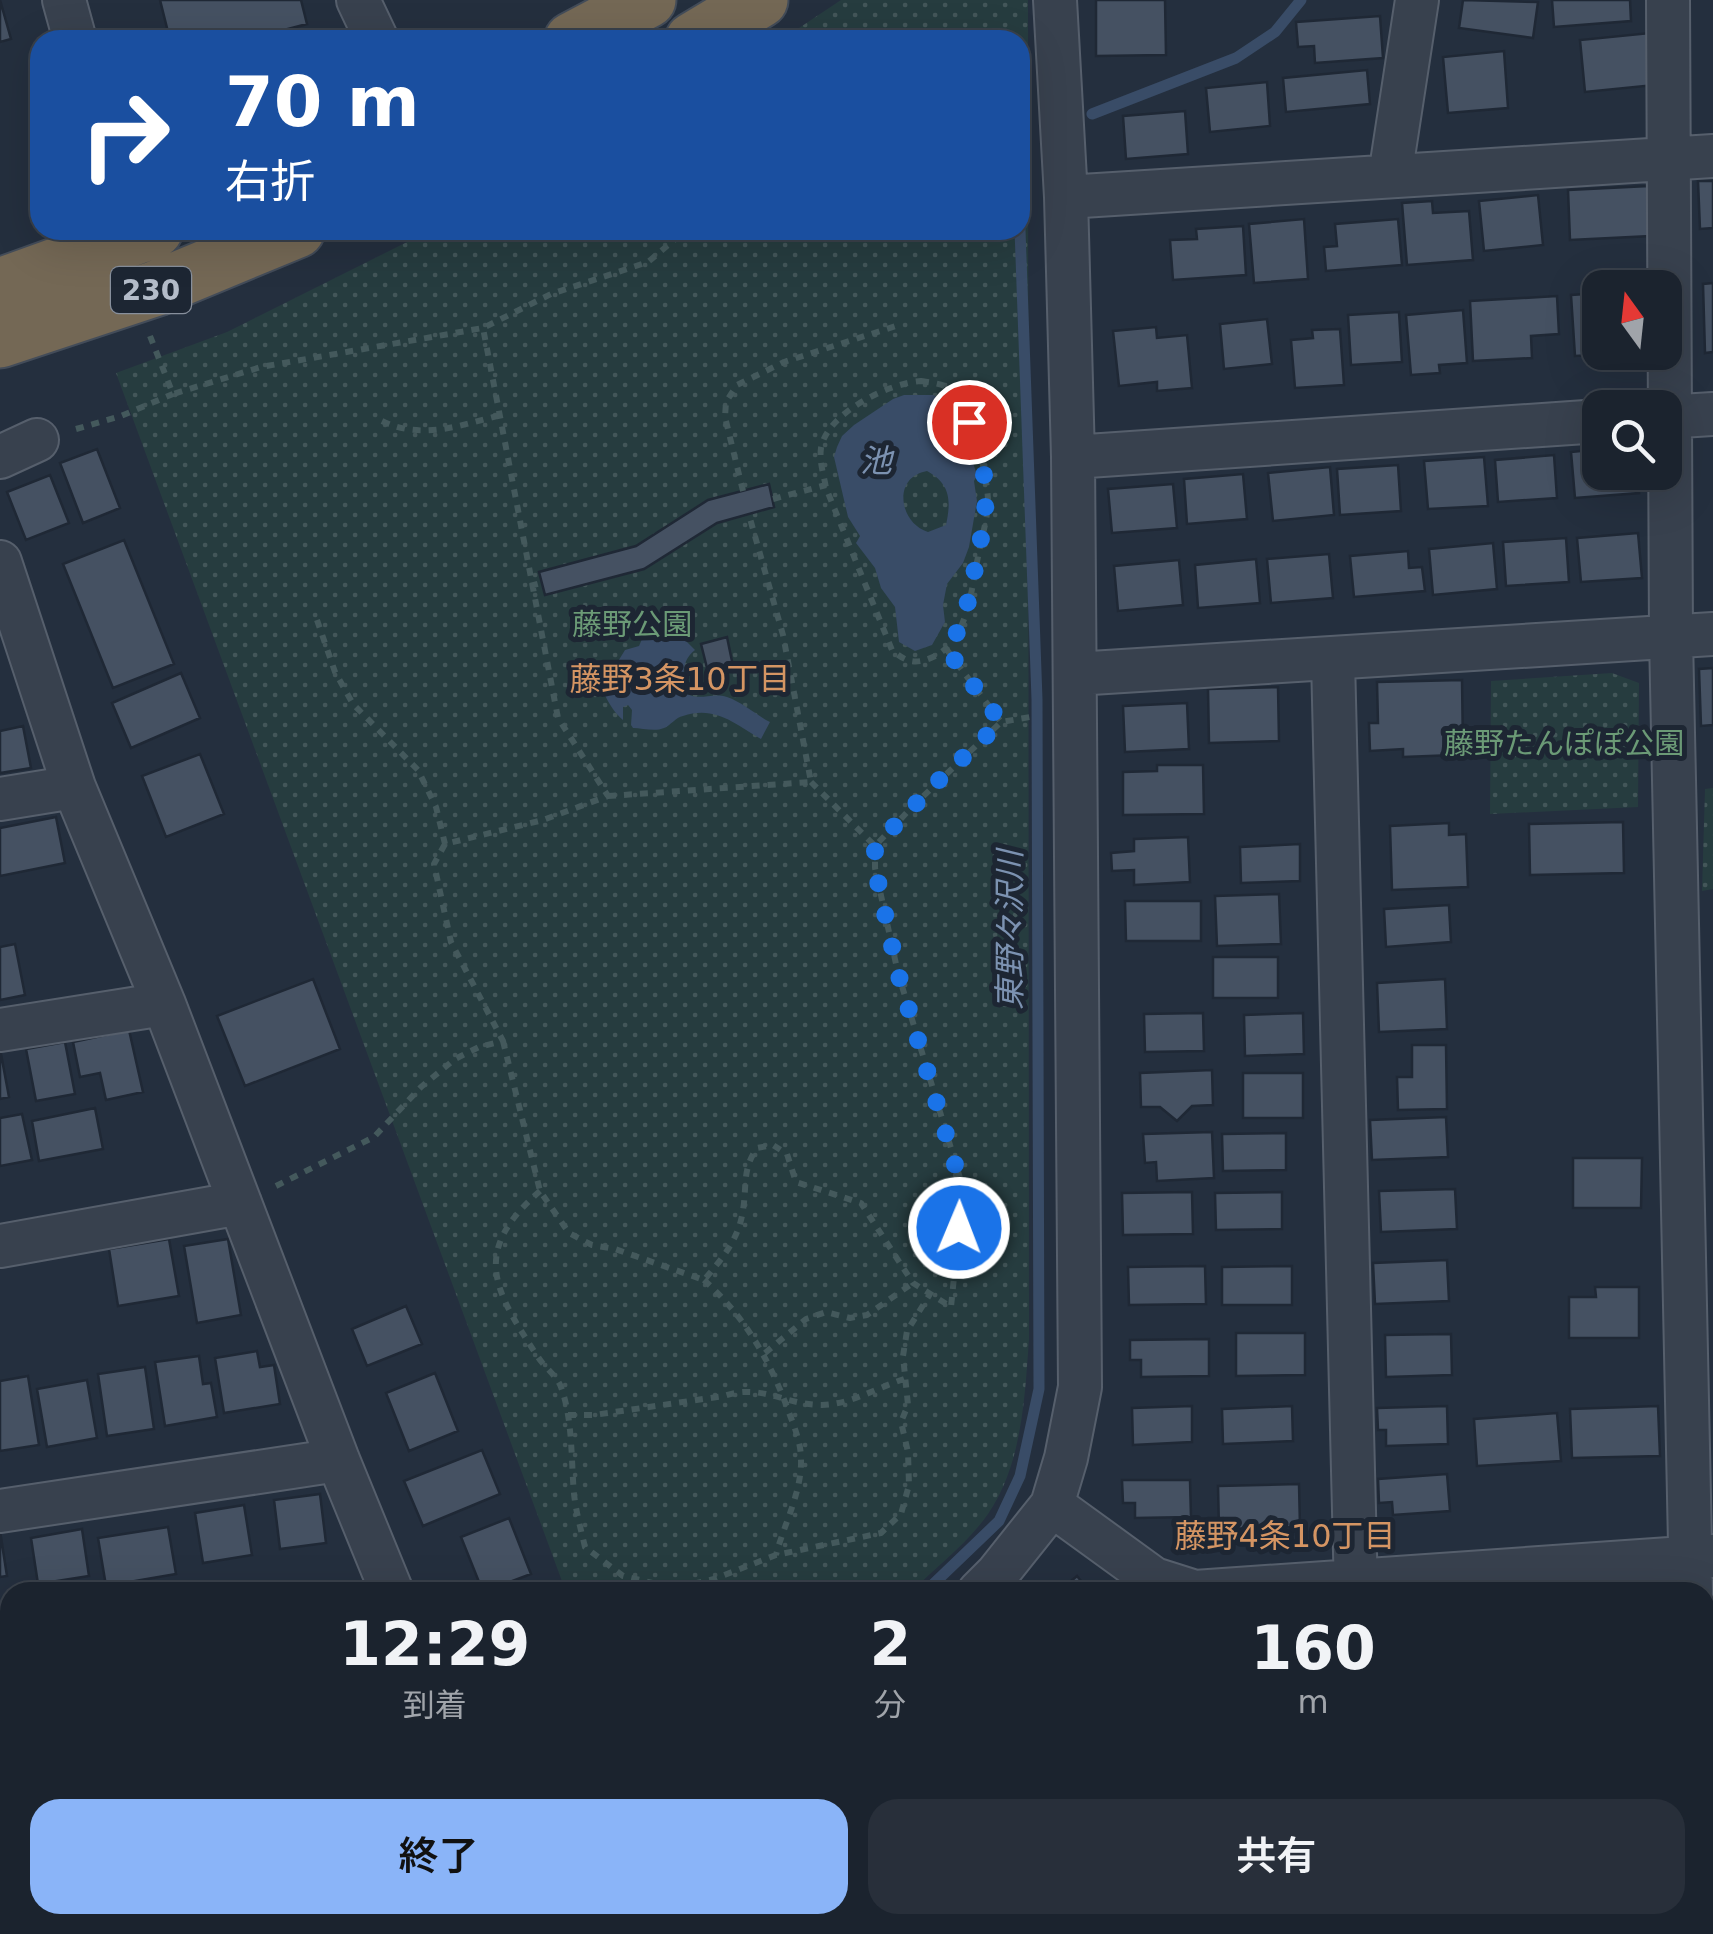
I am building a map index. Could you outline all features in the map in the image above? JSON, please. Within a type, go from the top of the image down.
[{"type":"highway","points":[[591,30],[648,0]]},
{"type":"highway","points":[[710,30],[760,0]]},
{"type":"highway","name":"230","points":[[0,286],[122,240]]},
{"type":"highway","name":"230","points":[[0,340],[157,288],[273,240]]},
{"type":"street","points":[[64,0],[72,30]]},
{"type":"street","points":[[358,0],[372,30]]},
{"type":"street","points":[[989,1582],[1052,1505],[1080,1387],[1072,457],[1066,196],[1055,0]]},
{"type":"street","points":[[1390,176],[1417,0]]},
{"type":"street","points":[[1667,390],[1668,0]]},
{"type":"street","points":[[1066,196],[1713,156]]},
{"type":"street","points":[[1682,416],[1713,414]]},
{"type":"street","points":[[1072,457],[1582,423]]},
{"type":"street","points":[[1446,1582],[1698,1568],[1668,490]]},
{"type":"street","points":[[0,562],[74,788],[164,1004],[388,1582]]},
{"type":"street","points":[[1075,693],[1333,660],[1713,634]]},
{"type":"street","points":[[1333,660],[1356,1582]]},
{"type":"street","points":[[0,799],[74,788]]},
{"type":"street","points":[[0,1030],[164,1004]]},
{"type":"street","points":[[0,1246],[240,1203]]},
{"type":"street","points":[[0,1511],[338,1460]]},
{"type":"street","points":[[1052,1505],[1163,1582]]},
{"type":"path","points":[[19,448],[261,367],[482,328],[551,294],[648,262],[674,240]]},
{"type":"path","points":[[743,491],[725,417],[726,402],[737,385],[784,362],[899,324]]},
{"type":"path","points":[[482,328],[558,718],[608,796]]},
{"type":"path","points":[[148,331],[173,394]]},
{"type":"path","points":[[901,382],[940,384],[957,394],[982,459],[988,503],[970,598],[961,626],[947,650],[920,662],[906,662],[892,650],[826,485],[822,447],[828,431],[863,402],[901,382]]},
{"type":"path","points":[[382,421],[404,430],[438,431],[497,416]]},
{"type":"path","points":[[773,500],[826,485]]},
{"type":"path","points":[[750,514],[783,635],[811,782],[875,846]]},
{"type":"path","points":[[530,586],[542,583]]},
{"type":"path","points":[[318,620],[336,672],[354,704],[418,770],[436,807],[446,844]]},
{"type":"path","points":[[947,650],[1001,722]]},
{"type":"path","points":[[704,1280],[727,1253],[738,1229],[744,1208],[746,1164],[757,1148],[773,1145],[787,1154],[796,1182],[861,1203],[913,1284],[951,1307],[962,1188],[898,973],[875,868],[875,846],[1001,722],[1075,693]]},
{"type":"path","points":[[776,1556],[799,1483],[801,1457],[765,1352],[704,1280],[569,1233],[540,1191],[504,1042],[451,942],[434,864],[446,844],[543,820],[608,796],[811,782]]},
{"type":"path","points":[[240,1203],[374,1137],[421,1087],[455,1059],[504,1042]]},
{"type":"path","points":[[540,1191],[504,1230],[494,1268],[497,1287],[541,1362],[560,1383],[568,1415],[575,1500],[585,1547],[623,1576],[648,1582]]},
{"type":"path","points":[[765,1352],[806,1319],[826,1312],[850,1318],[867,1316],[913,1284]]},
{"type":"path","points":[[701,1582],[776,1556],[881,1533],[901,1514],[909,1485],[902,1422],[908,1406],[904,1379],[908,1330],[930,1294]]},
{"type":"path","points":[[568,1415],[724,1396],[742,1390],[768,1392],[784,1400],[808,1404],[849,1402],[904,1379]]},
{"type":"green space","name":"藤野公園","points":[[841,0],[1028,0],[1028,30],[796,30]]},
{"type":"green space","name":"藤野公園","points":[[411,240],[1028,240],[1026,1384],[1015,1452],[999,1495],[980,1525],[922,1582],[562,1582],[116,373],[227,332]]},
{"type":"green space","name":"藤野たんぽぽ公園","points":[[1612,673],[1639,683],[1638,807],[1490,814],[1491,681]]},
{"type":"green space","points":[[1713,788],[1713,889],[1702,891],[1705,789]]},
{"type":"water","name":"池","points":[[933,395],[954,405],[977,475],[969,547],[963,563],[947,584],[945,622],[932,645],[915,651],[899,642],[895,607],[881,588],[875,568],[856,543],[860,536],[848,517],[834,457],[842,436],[893,399]],"holes":[[[927,471],[945,487],[948,516],[946,525],[928,532],[911,520],[904,491],[916,475]]]},
{"type":"water","points":[[660,627],[675,630],[695,650],[684,670],[687,694],[722,696],[744,705],[770,722],[761,739],[715,714],[694,713],[653,730],[633,728],[628,705],[623,707],[623,720],[617,714],[605,695],[595,665],[617,663],[625,650],[639,646],[641,632]]},
{"type":"building","points":[[0,0],[11,39],[0,42]]},
{"type":"building","points":[[160,0],[301,0],[307,24],[284,30],[168,30]]},
{"type":"building","points":[[1096,0],[1165,0],[1166,55],[1096,56]]},
{"type":"building","points":[[1463,0],[1538,2],[1533,38],[1459,28]]},
{"type":"building","points":[[1552,0],[1630,0],[1631,21],[1554,27]]},
{"type":"building","points":[[1380,16],[1383,58],[1315,63],[1314,46],[1298,47],[1296,22]]},
{"type":"building","points":[[1650,33],[1655,85],[1585,92],[1580,40]]},
{"type":"building","points":[[1504,51],[1508,108],[1448,113],[1443,57]]},
{"type":"building","points":[[1367,70],[1370,104],[1286,112],[1283,78]]},
{"type":"building","points":[[1267,82],[1270,126],[1210,132],[1206,88]]},
{"type":"building","points":[[1185,111],[1188,154],[1126,159],[1123,116]]},
{"type":"building","points":[[1698,181],[1713,181],[1713,228],[1700,229]]},
{"type":"building","points":[[1649,186],[1651,236],[1570,240],[1568,190]]},
{"type":"building","points":[[1538,195],[1543,245],[1484,251],[1479,201]]},
{"type":"building","points":[[1432,201],[1433,213],[1469,211],[1473,260],[1407,265],[1402,203]]},
{"type":"building","points":[[1304,219],[1308,279],[1254,283],[1249,224]]},
{"type":"building","points":[[1398,219],[1402,265],[1326,271],[1324,247],[1337,246],[1335,224]]},
{"type":"building","points":[[1243,226],[1246,275],[1173,280],[1170,240],[1197,239],[1196,229]]},
{"type":"building","points":[[1713,283],[1713,352],[1705,353],[1703,284]]},
{"type":"building","points":[[1582,294],[1582,356],[1575,356],[1571,295]]},
{"type":"building","points":[[1557,296],[1559,334],[1531,336],[1532,358],[1473,361],[1470,301]]},
{"type":"building","points":[[1463,310],[1467,363],[1439,365],[1440,373],[1411,375],[1406,315]]},
{"type":"building","points":[[1399,312],[1402,362],[1351,365],[1348,315]]},
{"type":"building","points":[[1267,319],[1272,364],[1224,369],[1220,324]]},
{"type":"building","points":[[1156,327],[1157,338],[1187,335],[1192,388],[1157,391],[1157,382],[1119,386],[1113,331]]},
{"type":"building","points":[[1340,329],[1344,385],[1295,388],[1291,340],[1313,338],[1312,330]]},
{"type":"building","points":[[97,449],[120,508],[83,523],[60,463]]},
{"type":"building","points":[[1582,451],[1582,490],[1639,493],[1575,498],[1571,452]]},
{"type":"building","points":[[1554,455],[1557,498],[1498,502],[1495,460]]},
{"type":"building","points":[[1484,457],[1488,506],[1428,509],[1424,461]]},
{"type":"building","points":[[1398,465],[1401,511],[1340,515],[1337,469]]},
{"type":"building","points":[[1330,467],[1334,515],[1273,521],[1268,473]]},
{"type":"building","points":[[1243,474],[1247,519],[1187,524],[1184,479]]},
{"type":"building","points":[[50,475],[69,523],[26,540],[7,492]]},
{"type":"building","points":[[769,484],[774,507],[717,523],[644,569],[545,595],[539,572],[636,546],[708,500]]},
{"type":"building","points":[[1173,484],[1177,528],[1112,533],[1108,489]]},
{"type":"building","points":[[1638,533],[1642,578],[1581,582],[1577,538]]},
{"type":"building","points":[[1566,538],[1569,582],[1506,586],[1503,542]]},
{"type":"building","points":[[124,540],[174,664],[113,688],[63,564]]},
{"type":"building","points":[[1493,543],[1497,589],[1433,595],[1429,549]]},
{"type":"building","points":[[1408,551],[1409,568],[1422,567],[1425,591],[1354,597],[1350,556]]},
{"type":"building","points":[[1329,554],[1333,598],[1271,603],[1267,559]]},
{"type":"building","points":[[1256,559],[1260,603],[1198,608],[1195,565]]},
{"type":"building","points":[[1179,560],[1183,605],[1118,611],[1114,566]]},
{"type":"building","points":[[727,637],[733,666],[708,672],[701,644]]},
{"type":"building","points":[[1713,668],[1713,725],[1701,726],[1699,669]]},
{"type":"building","points":[[181,673],[200,718],[131,748],[112,703]]},
{"type":"building","points":[[1462,680],[1463,748],[1455,748],[1455,755],[1403,757],[1403,749],[1370,751],[1369,723],[1378,723],[1377,682]]},
{"type":"building","points":[[1278,687],[1279,741],[1209,743],[1208,689]]},
{"type":"building","points":[[1187,703],[1189,749],[1125,752],[1123,706]]},
{"type":"building","points":[[23,726],[31,768],[0,773],[0,731]]},
{"type":"building","points":[[200,754],[224,814],[166,837],[142,776]]},
{"type":"building","points":[[1157,765],[1203,765],[1204,814],[1123,815],[1123,772],[1157,771]]},
{"type":"building","points":[[56,817],[65,863],[0,876],[0,828]]},
{"type":"building","points":[[1623,822],[1624,873],[1530,875],[1529,824]]},
{"type":"building","points":[[1449,823],[1449,835],[1466,834],[1468,887],[1392,890],[1390,826]]},
{"type":"building","points":[[1188,837],[1190,882],[1134,885],[1134,870],[1112,871],[1111,853],[1134,851],[1134,839]]},
{"type":"building","points":[[1300,844],[1300,881],[1241,883],[1240,847]]},
{"type":"building","points":[[1279,894],[1281,944],[1217,946],[1215,896]]},
{"type":"building","points":[[1125,901],[1201,901],[1201,941],[1126,941]]},
{"type":"building","points":[[1449,905],[1451,942],[1386,947],[1384,909]]},
{"type":"building","points":[[15,944],[25,995],[0,1000],[0,947]]},
{"type":"building","points":[[1213,957],[1278,957],[1278,998],[1213,998]]},
{"type":"building","points":[[313,979],[340,1049],[245,1086],[217,1016]]},
{"type":"building","points":[[1445,979],[1447,1029],[1379,1032],[1377,983]]},
{"type":"building","points":[[1203,1013],[1204,1051],[1145,1052],[1144,1014]]},
{"type":"building","points":[[1303,1013],[1304,1054],[1245,1056],[1244,1015]]},
{"type":"building","points":[[129,1030],[143,1092],[106,1100],[100,1073],[80,1077],[73,1042]]},
{"type":"building","points":[[65,1042],[75,1094],[36,1101],[26,1049]]},
{"type":"building","points":[[1412,1045],[1446,1045],[1447,1109],[1398,1110],[1397,1077],[1412,1077]]},
{"type":"building","points":[[0,1054],[9,1097],[0,1099]]},
{"type":"building","points":[[1212,1070],[1213,1105],[1192,1106],[1177,1121],[1160,1107],[1141,1107],[1140,1073]]},
{"type":"building","points":[[1243,1073],[1303,1073],[1303,1118],[1243,1118]]},
{"type":"building","points":[[95,1108],[103,1149],[39,1161],[32,1121]]},
{"type":"building","points":[[22,1114],[32,1160],[0,1166],[0,1118]]},
{"type":"building","points":[[1446,1117],[1448,1157],[1372,1160],[1370,1120]]},
{"type":"building","points":[[1212,1132],[1214,1178],[1157,1181],[1156,1162],[1145,1163],[1143,1134]]},
{"type":"building","points":[[1286,1133],[1286,1170],[1223,1171],[1222,1134]]},
{"type":"building","points":[[1573,1158],[1642,1158],[1641,1208],[1573,1208]]},
{"type":"building","points":[[1455,1189],[1457,1229],[1381,1232],[1379,1191]]},
{"type":"building","points":[[1192,1192],[1193,1234],[1123,1235],[1122,1193]]},
{"type":"building","points":[[1282,1192],[1282,1229],[1216,1230],[1215,1193]]},
{"type":"building","points":[[169,1239],[179,1296],[118,1306],[109,1249]]},
{"type":"building","points":[[228,1239],[241,1315],[197,1323],[184,1246]]},
{"type":"building","points":[[1447,1260],[1449,1301],[1375,1304],[1373,1263]]},
{"type":"building","points":[[1205,1266],[1206,1304],[1129,1305],[1128,1267]]},
{"type":"building","points":[[1292,1266],[1292,1305],[1222,1305],[1222,1267]]},
{"type":"building","points":[[1595,1287],[1639,1287],[1639,1338],[1569,1338],[1569,1297],[1596,1297]]},
{"type":"building","points":[[406,1306],[422,1344],[367,1366],[352,1329]]},
{"type":"building","points":[[1236,1333],[1305,1333],[1305,1375],[1236,1376]]},
{"type":"building","points":[[1451,1334],[1452,1375],[1386,1377],[1385,1335]]},
{"type":"building","points":[[1209,1339],[1209,1376],[1141,1377],[1141,1360],[1130,1360],[1130,1340]]},
{"type":"building","points":[[257,1351],[260,1367],[274,1365],[280,1404],[224,1413],[215,1358]]},
{"type":"building","points":[[199,1356],[203,1384],[211,1383],[217,1417],[165,1426],[155,1362]]},
{"type":"building","points":[[145,1367],[154,1429],[107,1436],[98,1374]]},
{"type":"building","points":[[435,1373],[458,1431],[409,1451],[386,1393]]},
{"type":"building","points":[[28,1376],[39,1445],[0,1451],[0,1381]]},
{"type":"building","points":[[87,1380],[97,1438],[47,1447],[37,1389]]},
{"type":"building","points":[[1192,1406],[1192,1442],[1133,1445],[1132,1408]]},
{"type":"building","points":[[1292,1406],[1293,1441],[1223,1444],[1222,1409]]},
{"type":"building","points":[[1447,1406],[1448,1444],[1386,1446],[1386,1430],[1378,1430],[1377,1408]]},
{"type":"building","points":[[1658,1406],[1660,1456],[1572,1458],[1570,1409]]},
{"type":"building","points":[[1557,1413],[1561,1461],[1477,1466],[1474,1419]]},
{"type":"building","points":[[482,1450],[500,1494],[423,1526],[404,1481]]},
{"type":"building","points":[[1447,1474],[1450,1511],[1393,1515],[1392,1502],[1379,1503],[1378,1479]]},
{"type":"building","points":[[1122,1480],[1190,1480],[1191,1517],[1135,1518],[1135,1503],[1123,1503]]},
{"type":"building","points":[[1299,1484],[1300,1527],[1219,1529],[1218,1486]]},
{"type":"building","points":[[320,1494],[326,1543],[280,1549],[274,1500]]},
{"type":"building","points":[[244,1505],[252,1555],[203,1563],[195,1513]]},
{"type":"building","points":[[509,1518],[531,1574],[510,1582],[479,1582],[461,1537]]},
{"type":"building","points":[[168,1527],[176,1574],[105,1582],[98,1538]]},
{"type":"building","points":[[82,1529],[89,1576],[38,1582],[31,1538]]},
{"type":"building","points":[[0,1531],[7,1576],[0,1577]]},
{"type":"waterway","name":"東野々沢川","points":[[1092,114],[1236,58],[1275,32],[1301,0]]},
{"type":"waterway","name":"東野々沢川","points":[[935,1582],[999,1521],[1020,1476],[1039,1389],[1037,699],[1020,240]]},
{"type":"district","name":"藤野3条10丁目","points":[[680,679]]},
{"type":"district","name":"藤野4条10丁目","points":[[1285,1536]]},
{"type":"route","points":[[959,1228],[962,1188],[898,973],[875,868],[875,846],[1001,722],[947,650],[961,626],[970,598],[988,503],[982,459],[969,422]]}]
